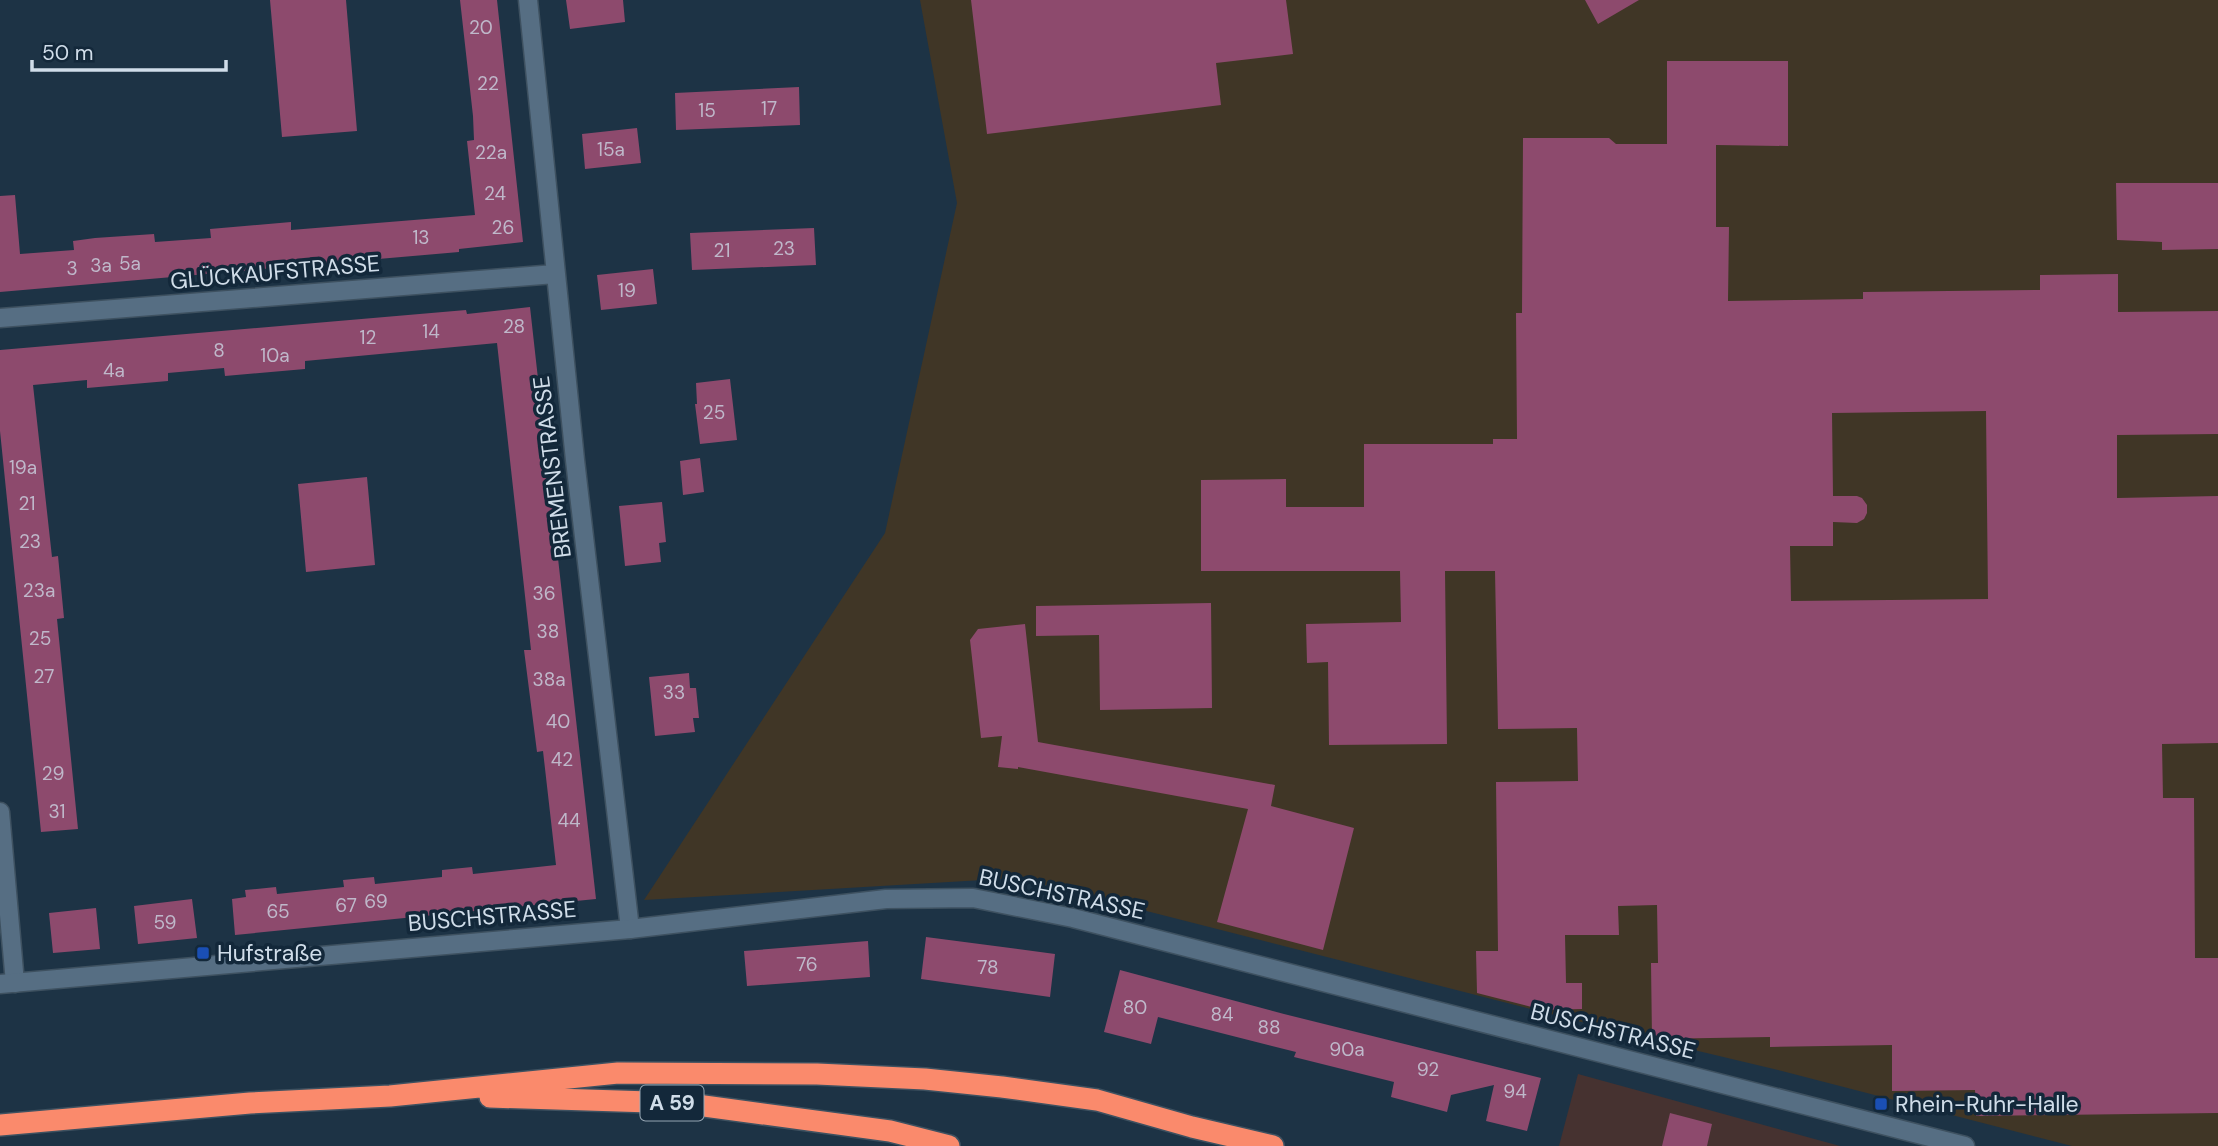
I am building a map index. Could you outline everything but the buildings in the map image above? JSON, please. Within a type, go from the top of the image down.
[{"type":"highway","points":[[390,1096],[618,1073],[817,1074],[925,1079],[1097,1100],[1273,1146]]},
{"type":"highway","name":"A 59","points":[[0,1125],[250,1103],[390,1096],[682,1103],[890,1131],[949,1146]]},
{"type":"street","name":"BREMENSTRASSE","points":[[528,0],[555,274],[630,929]]},
{"type":"street","name":"GLÜCKAUFSTRASSE","points":[[0,318],[555,274]]},
{"type":"street","points":[[0,812],[8,984]]},
{"type":"street","name":"BUSCHSTRASSE","points":[[8,984],[630,929],[886,899],[973,898],[1073,918],[1965,1146]]},
{"type":"shaded area","points":[[920,0],[2218,0],[2218,1146],[2072,1146],[1017,878],[644,900],[885,533],[957,203]]},
{"type":"shaded area","points":[[1578,1074],[1840,1146],[1559,1146]]},
{"type":"place","name":"Hufstraße","points":[[203,953]]},
{"type":"place","name":"Rhein-Ruhr-Halle","points":[[1881,1104]]}]
